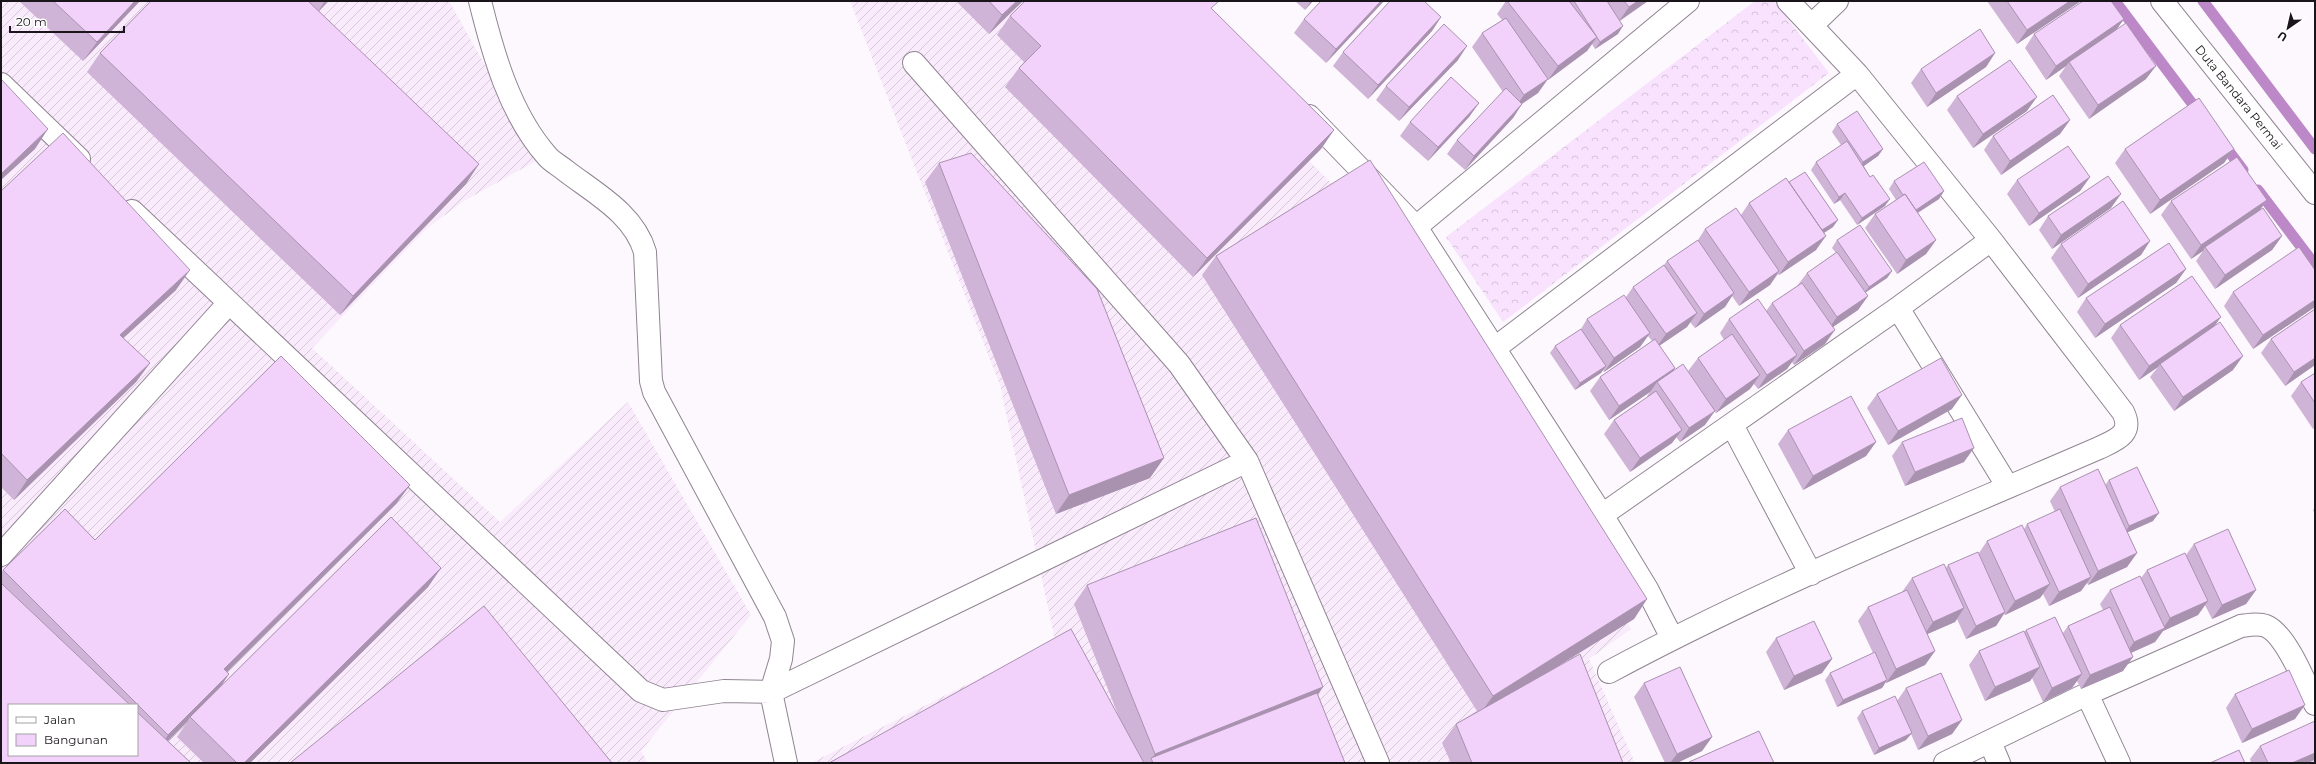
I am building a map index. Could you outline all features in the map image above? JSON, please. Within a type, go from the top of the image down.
[{"type":"street","points":[[480,1],[490,42],[520,119],[547,157],[624,215],[641,238],[645,252],[650,381],[654,392],[776,617],[783,641],[781,659],[771,692],[786,763]]},
{"type":"street","points":[[1416,227],[1688,1]]},
{"type":"street","points":[[1609,672],[1672,638],[1811,574],[2117,439],[2124,432],[2127,422],[2123,412],[1991,240],[1857,74],[1788,1]]},
{"type":"street","points":[[1812,25],[1837,1]]},
{"type":"street","name":"Duta Bandara Permai","points":[[2162,1],[2315,193]]},
{"type":"street","points":[[914,63],[1179,364],[1246,461],[1378,763]]},
{"type":"street","points":[[1495,348],[1857,74]]},
{"type":"street","points":[[1,84],[92,172]]},
{"type":"street","points":[[1297,103],[1416,227],[1602,515],[1647,589],[1672,638]]},
{"type":"street","points":[[120,199],[228,304],[641,691],[663,700],[724,691],[771,692],[1246,461]]},
{"type":"street","points":[[1602,515],[1898,308],[1991,240]]},
{"type":"street","points":[[2,555],[228,304]]},
{"type":"street","points":[[1898,308],[2008,487]]},
{"type":"street","points":[[1732,425],[1811,574]]},
{"type":"street","points":[[1945,763],[2087,694],[2241,626],[2252,624],[2266,627],[2282,641],[2315,704]]},
{"type":"street","points":[[2087,694],[2119,763]]},
{"type":"street","points":[[1990,742],[1999,763]]},
{"type":"shaded area","points":[[1,1],[449,1],[538,160],[464,201],[426,229],[312,348],[500,522],[628,402],[751,615],[641,751],[648,763],[1,763]]},
{"type":"shaded area","points":[[850,1],[1154,1],[1393,247],[1631,629],[1589,659],[1635,763],[811,763],[1055,640],[1000,385]]},
{"type":"green space","points":[[1755,1],[1774,1],[1829,73],[1503,322],[1446,237]]},
{"type":"building","points":[[53,1],[135,1],[97,42]]},
{"type":"building","points":[[151,1],[308,1],[479,164],[353,296],[100,53]]},
{"type":"building","points":[[989,1],[1017,1],[1002,15]]},
{"type":"building","points":[[1025,1],[1216,1],[1218,2],[1211,8],[1334,130],[1207,258],[1019,68],[1041,46],[1010,16]]},
{"type":"building","points":[[1321,1],[1381,1],[1336,49],[1304,19]]},
{"type":"building","points":[[1390,1],[1424,1],[1441,17],[1378,85],[1343,52]]},
{"type":"building","points":[[1507,1],[1569,1],[1597,37],[1558,66]]},
{"type":"building","points":[[1574,1],[1607,1],[1623,26],[1600,42]]},
{"type":"building","points":[[1624,1],[1638,1],[1629,7]]},
{"type":"building","points":[[2007,1],[2070,1],[2027,30]]},
{"type":"building","points":[[2083,1],[2111,1],[2124,19],[2056,66],[2034,34]]},
{"type":"building","points":[[1506,18],[1548,79],[1524,95],[1482,33]]},
{"type":"building","points":[[2126,23],[2156,66],[2098,105],[2069,62]]},
{"type":"building","points":[[1444,24],[1467,46],[1409,107],[1386,86]]},
{"type":"building","points":[[1980,29],[1995,53],[1936,93],[1921,69]]},
{"type":"building","points":[[2010,60],[2037,97],[1983,134],[1957,96]]},
{"type":"building","points":[[1451,77],[1479,103],[1438,147],[1410,122]]},
{"type":"building","points":[[1,79],[48,129],[1,174]]},
{"type":"building","points":[[1506,88],[1522,104],[1474,156],[1457,140]]},
{"type":"building","points":[[2053,95],[2070,120],[2010,161],[1993,136]]},
{"type":"building","points":[[2199,98],[2234,149],[2160,200],[2125,149]]},
{"type":"building","points":[[1857,111],[1883,149],[1863,162],[1837,124]]},
{"type":"building","points":[[63,133],[190,270],[120,335],[150,363],[27,480],[2,454],[1,455],[1,191]]},
{"type":"building","points":[[1847,141],[1870,177],[1873,175],[1890,199],[1862,218],[1845,193],[1839,197],[1816,162]]},
{"type":"building","points":[[2068,146],[2090,177],[2039,213],[2017,180]]},
{"type":"building","points":[[971,153],[1097,289],[1164,458],[1069,495],[939,163]]},
{"type":"building","points":[[2237,157],[2267,200],[2201,245],[2171,201]]},
{"type":"building","points":[[1370,160],[1647,599],[1493,696],[1216,256]]},
{"type":"building","points":[[1924,162],[1944,191],[1916,210],[1905,194],[1903,195],[1894,181]]},
{"type":"building","points":[[1805,172],[1838,220],[1822,230],[1789,182]]},
{"type":"building","points":[[2108,176],[2121,194],[2061,235],[2048,216]]},
{"type":"building","points":[[1786,178],[1826,236],[1788,262],[1749,203]]},
{"type":"building","points":[[1905,194],[1936,240],[1906,260],[1875,214]]},
{"type":"building","points":[[2123,201],[2150,241],[2088,284],[2061,244]]},
{"type":"building","points":[[1736,208],[1779,271],[1749,292],[1705,229]]},
{"type":"building","points":[[2263,208],[2282,236],[2225,275],[2205,247]]},
{"type":"building","points":[[1860,225],[1892,271],[1869,287],[1837,240]]},
{"type":"building","points":[[1698,240],[1734,293],[1704,314],[1667,261]]},
{"type":"building","points":[[2169,243],[2186,269],[2105,324],[2086,298]]},
{"type":"building","points":[[2299,247],[2315,270],[2315,300],[2263,335],[2233,292]]},
{"type":"building","points":[[1837,252],[1868,296],[1837,317],[1807,273]]},
{"type":"building","points":[[1664,265],[1697,313],[1666,334],[1633,287]]},
{"type":"building","points":[[2192,276],[2221,317],[2149,366],[2120,325]]},
{"type":"building","points":[[1802,283],[1835,330],[1804,351],[1772,303]]},
{"type":"building","points":[[1624,295],[1650,333],[1614,358],[1587,319]]},
{"type":"building","points":[[1758,299],[1797,355],[1767,375],[1729,319]]},
{"type":"building","points":[[2315,309],[2315,358],[2294,372],[2271,339]]},
{"type":"building","points":[[2220,322],[2243,356],[2183,397],[2160,364]]},
{"type":"building","points":[[1581,329],[1606,366],[1580,383],[1555,346]]},
{"type":"building","points":[[1732,334],[1760,375],[1726,399],[1698,358]]},
{"type":"building","points":[[1655,339],[1675,368],[1619,406],[1600,377]]},
{"type":"building","points":[[281,356],[410,485],[224,669],[229,674],[168,735],[3,570],[65,509],[95,540]]},
{"type":"building","points":[[1941,358],[1962,395],[1898,431],[1877,394]]},
{"type":"building","points":[[1683,364],[1715,411],[1689,428],[1657,382]]},
{"type":"building","points":[[2315,373],[2315,403],[2301,382]]},
{"type":"building","points":[[1656,391],[1682,430],[1640,458],[1614,420]]},
{"type":"building","points":[[1851,396],[1876,442],[1813,476],[1788,430]]},
{"type":"building","points":[[1962,418],[1974,448],[1915,472],[1902,442]]},
{"type":"building","points":[[2137,467],[2159,513],[2129,526],[2109,480]]},
{"type":"building","points":[[2098,469],[2137,553],[2098,571],[2060,487]]},
{"type":"building","points":[[2060,509],[2091,577],[2059,592],[2027,524]]},
{"type":"building","points":[[391,517],[441,568],[244,763],[237,763],[190,717]]},
{"type":"building","points":[[1256,518],[1323,687],[1155,754],[1087,585]]},
{"type":"building","points":[[2022,525],[2050,584],[2015,601],[1987,541]]},
{"type":"building","points":[[2228,529],[2256,590],[2222,605],[2194,544]]},
{"type":"building","points":[[1978,552],[2005,612],[1976,626],[1948,565]]},
{"type":"building","points":[[2185,553],[2208,601],[2170,618],[2147,570]]},
{"type":"building","points":[[1944,564],[1964,608],[1933,622],[1912,578]]},
{"type":"building","points":[[2140,576],[2165,628],[2134,642],[2110,590]]},
{"type":"building","points":[[1,583],[129,704],[8,704],[8,756],[138,756],[138,713],[191,763],[1,763]]},
{"type":"building","points":[[1907,590],[1935,651],[1896,669],[1868,607]]},
{"type":"building","points":[[484,606],[612,763],[290,763]]},
{"type":"building","points":[[2110,607],[2133,657],[2090,675],[2068,626]]},
{"type":"building","points":[[2055,617],[2082,674],[2052,688],[2026,630]]},
{"type":"building","points":[[1814,621],[1832,659],[1794,676],[1776,638]]},
{"type":"building","points":[[1071,629],[1144,763],[829,763]]},
{"type":"building","points":[[2024,631],[2040,667],[1995,687],[1979,651]]},
{"type":"building","points":[[1875,652],[1887,680],[1843,700],[1830,673]]},
{"type":"building","points":[[1580,654],[1623,763],[1472,763],[1456,724]]},
{"type":"building","points":[[1680,667],[1712,737],[1677,754],[1644,683]]},
{"type":"building","points":[[2289,670],[2305,705],[2252,729],[2235,694]]},
{"type":"building","points":[[1941,673],[1962,720],[1928,736],[1906,688]]},
{"type":"building","points":[[1317,693],[1345,763],[1153,763],[1151,758]]},
{"type":"building","points":[[1895,696],[1912,733],[1879,748],[1862,711]]},
{"type":"building","points":[[2315,721],[2315,753],[2292,763],[2268,763],[2260,746]]},
{"type":"building","points":[[1759,731],[1774,763],[1689,762]]},
{"type":"building","points":[[2239,750],[2245,763],[2210,763]]},
{"type":"building","points":[[2315,759],[2315,763],[2307,763]]},
{"type":"waterway","points":[[2115,1],[2200,114]]},
{"type":"waterway","points":[[2203,1],[2315,149]]},
{"type":"waterway","points":[[2222,142],[2243,170]]},
{"type":"waterway","points":[[2258,190],[2315,265]]}]
